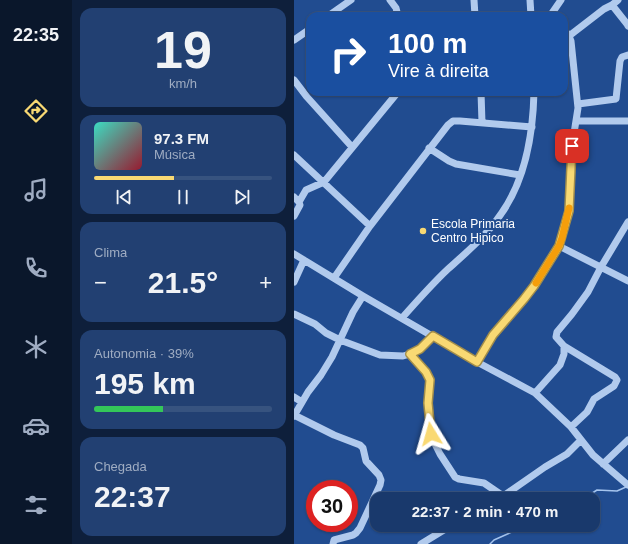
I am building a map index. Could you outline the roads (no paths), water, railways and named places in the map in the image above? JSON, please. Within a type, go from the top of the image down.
[{"type":"street","points":[[334,12],[351,0]]},
{"type":"street","points":[[390,0],[397,12]]},
{"type":"street","points":[[396,8],[399,0]]},
{"type":"street","points":[[474,0],[475,12]]},
{"type":"street","points":[[530,0],[531,12]]},
{"type":"street","points":[[553,12],[561,0]]},
{"type":"street","points":[[477,362],[493,335],[534,286],[559,246],[562,238],[570,207],[572,146],[578,104],[569,36],[615,2],[628,26]]},
{"type":"street","points":[[294,40],[306,32]]},
{"type":"street","points":[[578,104],[616,99],[620,61],[622,57],[628,55]]},
{"type":"street","points":[[294,80],[306,90]]},
{"type":"street","points":[[312,96],[352,147]]},
{"type":"street","points":[[294,216],[300,207],[297,200],[306,190],[324,182],[395,96]]},
{"type":"street","points":[[482,96],[482,123]]},
{"type":"street","points":[[402,318],[446,271],[488,230],[502,214],[508,204],[515,189],[527,153],[532,127],[534,96]]},
{"type":"street","points":[[576,121],[628,121]]},
{"type":"street","points":[[334,278],[370,226],[448,125],[453,122],[532,127]]},
{"type":"street","points":[[429,148],[456,164],[520,175]]},
{"type":"street","points":[[294,155],[370,226]]},
{"type":"street","points":[[571,427],[587,412],[594,399],[614,386],[617,380],[615,377],[564,346],[556,337],[556,332],[572,314],[588,292],[628,222]]},
{"type":"street","points":[[559,246],[628,281]]},
{"type":"street","points":[[294,254],[477,362],[535,393],[571,427],[603,464],[628,484]]},
{"type":"street","points":[[294,282],[304,260]]},
{"type":"street","points":[[333,544],[334,540],[353,535],[360,528],[381,480],[379,475],[366,461],[363,448],[360,445],[334,435],[294,416],[328,365],[353,312],[363,296]]},
{"type":"street","points":[[294,314],[315,324],[326,333],[340,340],[380,355],[403,356],[410,354],[420,349],[433,336]]},
{"type":"street","points":[[535,393],[560,365],[564,354],[564,346]]},
{"type":"street","points":[[410,354],[426,372],[430,380],[428,403],[430,428],[440,454],[455,477],[484,483],[494,492]]},
{"type":"street","points":[[294,396],[302,402]]},
{"type":"street","points":[[510,492],[545,467],[567,454],[581,440]]},
{"type":"street","points":[[603,464],[628,440]]},
{"type":"street","points":[[421,544],[441,532]]},
{"type":"waterway","points":[[594,492],[597,490],[617,491],[626,487]]},
{"type":"waterway","points":[[490,544],[494,540],[512,532]]},
{"type":"place","name":"Escola Primaria Centro Hipico","points":[[423,231]]}]
